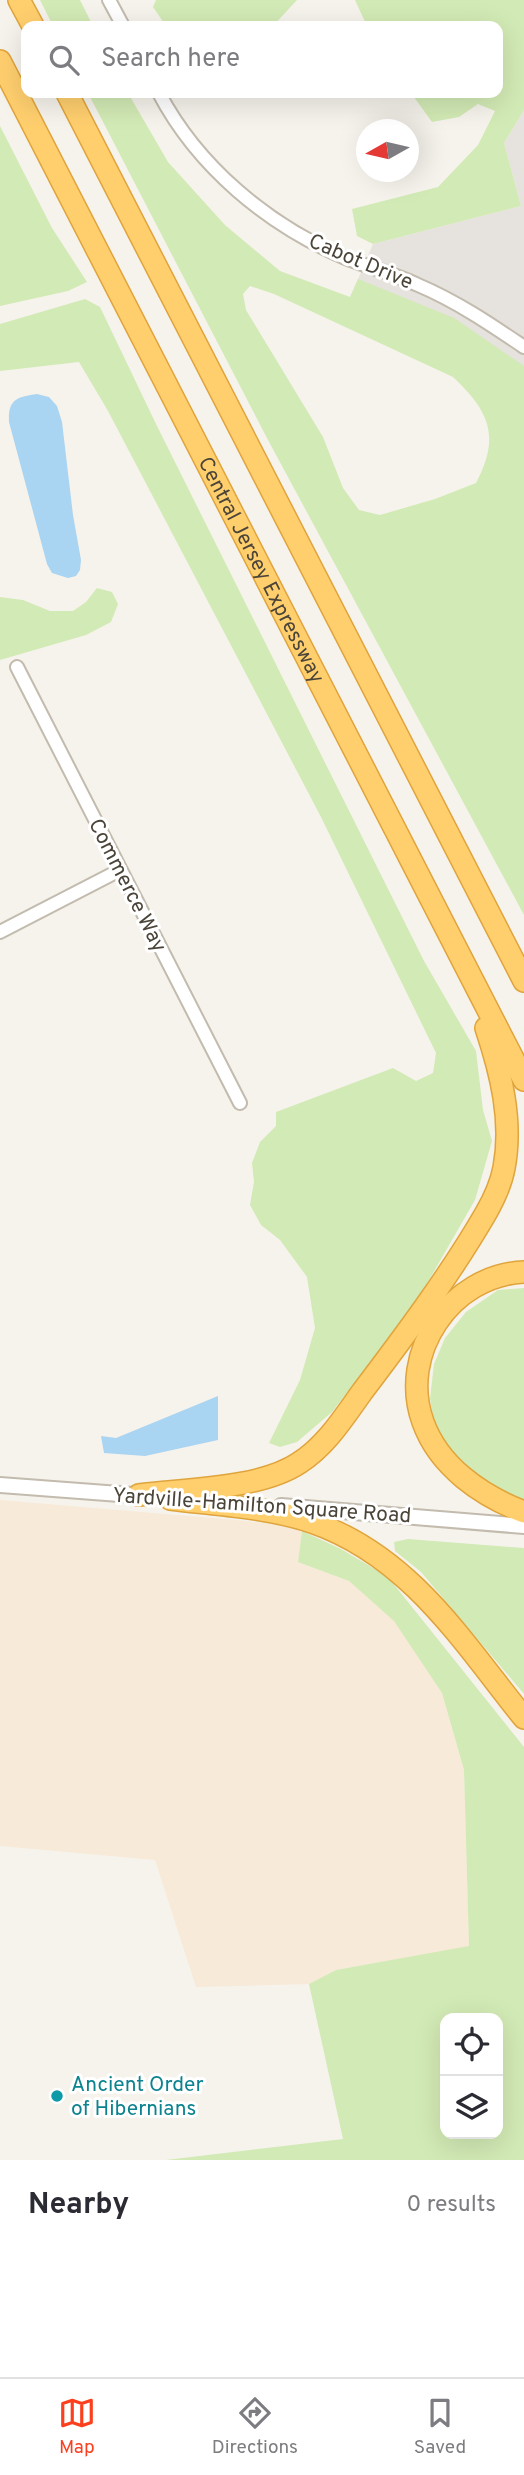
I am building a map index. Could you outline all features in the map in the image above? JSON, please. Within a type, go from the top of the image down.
[{"type":"highway","points":[[19,0],[30,21]]},
{"type":"highway","name":"Central Jersey Expressway","points":[[0,61],[524,1080]]},
{"type":"highway","points":[[70,98],[524,981]]},
{"type":"highway","points":[[411,762],[524,957]]},
{"type":"highway","points":[[143,1496],[261,1479],[299,1463],[315,1452],[407,1334],[487,1212],[497,1192],[507,1147],[507,1123],[494,1052],[475,998],[371,782]]},
{"type":"highway","points":[[524,1272],[499,1276],[481,1283],[450,1304],[429,1333],[422,1349],[417,1382],[423,1421],[439,1450],[452,1466],[485,1494],[524,1512]]},
{"type":"highway","points":[[143,1496],[284,1514],[329,1529],[364,1546],[411,1580],[431,1601],[524,1718]]},
{"type":"street","points":[[110,0],[120,21]]},
{"type":"street","name":"Cabot Drive","points":[[162,98],[188,138],[210,164],[254,205],[282,224],[341,256],[397,276],[450,300],[524,348]]},
{"type":"street","name":"Commerce Way","points":[[17,667],[240,1103]]},
{"type":"street","points":[[0,932],[120,870]]},
{"type":"street","name":"Yardville-Hamilton Square Road","points":[[0,1485],[524,1526]]},
{"type":"shaded area","points":[[524,110],[524,393],[350,298],[373,244],[521,206],[504,143]]},
{"type":"shaded area","points":[[0,1500],[236,1520],[273,1524],[302,1531],[298,1562],[349,1581],[395,1621],[442,1693],[464,1770],[469,1947],[336,1970],[309,1984],[196,1987],[155,1860],[0,1846]]},
{"type":"green space","points":[[40,0],[80,0],[90,21],[50,21]]},
{"type":"green space","points":[[156,0],[297,0],[278,21],[163,21],[153,7]]},
{"type":"green space","points":[[355,0],[524,0],[524,110],[504,143],[521,206],[373,244],[357,236],[352,209],[438,187],[478,145],[495,111],[478,104],[459,117],[432,122],[415,98],[503,98],[503,21],[365,21]]},
{"type":"green space","points":[[91,98],[131,98],[168,162],[225,225],[280,271],[350,297],[358,279],[454,318],[524,366],[524,915],[268,440]],"holes":[[[250,286],[274,294],[453,377],[475,401],[487,425],[488,451],[476,483],[435,499],[380,515],[359,510],[343,488],[323,437],[246,310],[243,294]]]},
{"type":"green space","points":[[0,126],[52,228],[87,282],[68,291],[0,306]]},
{"type":"green space","points":[[85,299],[100,307],[424,961],[476,1051],[483,1110],[492,1141],[475,1200],[421,1294],[332,1412],[297,1442],[280,1447],[269,1443],[300,1380],[315,1328],[307,1277],[280,1240],[261,1225],[250,1205],[254,1182],[252,1163],[260,1142],[276,1126],[276,1112],[393,1068],[416,1081],[433,1073],[436,1053],[321,817],[108,411],[79,362],[0,371],[0,324]]},
{"type":"green space","points":[[97,588],[112,592],[118,604],[111,622],[86,635],[0,660],[0,597],[23,600],[50,611],[73,611],[86,602]]},
{"type":"green space","points":[[524,1288],[524,1502],[493,1488],[460,1461],[436,1432],[430,1399],[434,1364],[445,1338],[466,1312],[498,1290]]},
{"type":"green space","points":[[302,1531],[341,1549],[388,1577],[524,1747],[524,2160],[166,2160],[343,2139],[309,1984],[336,1970],[469,1946],[464,1770],[442,1693],[394,1621],[349,1581],[298,1562]]},
{"type":"green space","points":[[408,1539],[524,1548],[524,1694],[421,1572],[395,1551],[394,1542]]},
{"type":"water","points":[[37,394],[49,397],[57,406],[62,422],[81,560],[76,576],[68,578],[52,573],[47,564],[9,422],[10,408],[15,400]]},
{"type":"water","points":[[218,1396],[218,1440],[145,1456],[104,1453],[101,1436],[116,1438]]},
{"type":"place","name":"Ancient Order of Hibernians","points":[[57,2096]]}]
